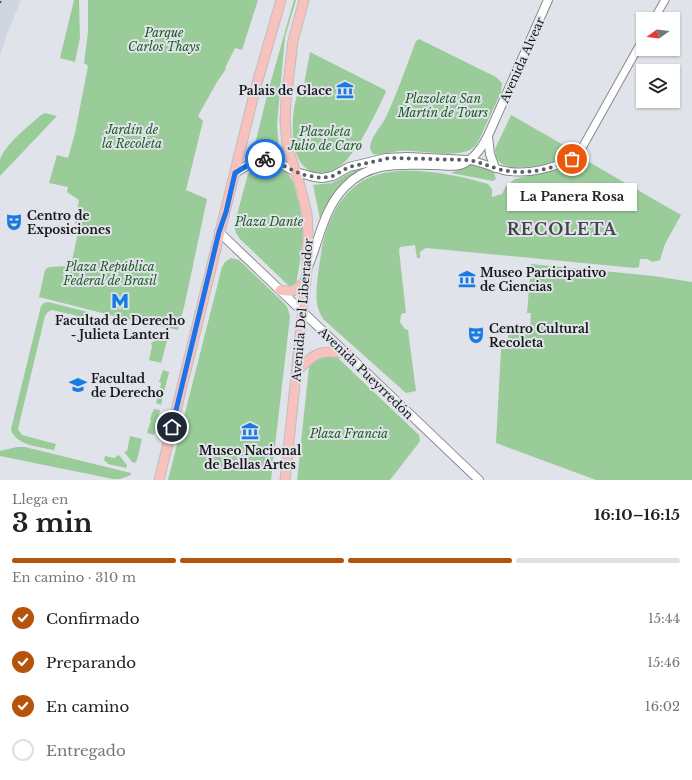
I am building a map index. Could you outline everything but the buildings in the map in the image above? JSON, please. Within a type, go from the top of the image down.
[{"type":"main road","points":[[159,480],[254,94],[281,0]]},
{"type":"main road","name":"Avenida Del Libertador","points":[[285,480],[307,270],[308,234],[307,214],[286,140],[286,101],[293,41],[304,0]]},
{"type":"main road","name":"Avenida Alvear","points":[[307,270],[331,207],[341,191],[353,180],[369,171],[386,166],[408,164],[460,165],[469,160],[481,148],[488,136],[548,0]]},
{"type":"main road","points":[[488,136],[490,154],[495,168]]},
{"type":"main road","points":[[235,173],[253,162],[266,158],[296,172],[314,177],[325,178],[333,176],[349,167],[390,158],[469,160]]},
{"type":"main road","name":"Avenida Pueyrredón","points":[[219,232],[479,480]]},
{"type":"main road","points":[[280,290],[293,291],[300,287],[306,280]]},
{"type":"main road","points":[[297,371],[315,356],[323,352],[327,351],[347,354]]},
{"type":"street","points":[[658,12],[665,0]]},
{"type":"street","points":[[469,160],[509,171],[534,171],[559,165],[578,155],[636,51]]},
{"type":"shaded area","points":[[0,0],[21,0],[0,56]]},
{"type":"green space","points":[[74,0],[79,0],[80,38],[75,62],[60,58]]},
{"type":"green space","points":[[88,0],[258,0],[242,50],[235,48],[225,68],[226,69],[198,116],[203,121],[186,190],[207,199],[178,330],[39,297],[45,270],[49,267],[71,266],[79,227],[75,223],[79,200],[67,192],[68,187],[49,183],[57,155],[68,158],[75,133],[88,66],[84,63],[88,32]]},
{"type":"green space","points":[[294,0],[296,0],[285,37],[277,124],[279,151],[264,152],[254,155],[253,153],[267,95]]},
{"type":"green space","name":"Plazoleta San Martín de Tours","points":[[419,39],[496,77],[502,83],[501,92],[479,140],[474,147],[469,150],[451,154],[398,151],[379,155],[373,154],[370,149],[370,145],[385,119],[416,41]]},
{"type":"green space","name":"Plazoleta Julio de Caro","points":[[310,52],[385,90],[386,92],[365,134],[351,155],[336,169],[325,173],[318,173],[308,170],[301,163],[296,153],[294,141],[293,116],[297,96],[302,96]]},
{"type":"green space","points":[[45,113],[57,116],[0,176],[0,160],[6,148],[24,130]]},
{"type":"green space","points":[[511,115],[569,148],[564,156],[557,161],[542,165],[517,167],[502,164],[495,154],[495,149]]},
{"type":"green space","points":[[582,158],[681,215],[665,244],[660,260],[653,262],[647,259],[640,259],[639,267],[635,268],[426,248],[420,252],[420,258],[417,258],[415,245],[400,247],[399,250],[406,313],[401,315],[400,322],[405,329],[408,330],[416,391],[406,393],[323,319],[317,303],[317,289],[323,243],[334,212],[347,194],[364,180],[377,175],[392,172],[409,171],[443,174],[488,184],[492,189],[492,197],[502,194],[506,186],[515,179],[563,168]]},
{"type":"green space","points":[[471,164],[493,170],[496,179],[493,181],[451,173]]},
{"type":"green space","name":"Plaza Dante","points":[[267,165],[283,170],[289,175],[295,187],[301,212],[303,229],[301,257],[296,285],[290,287],[240,239],[234,226],[248,174],[254,168]]},
{"type":"green space","points":[[360,167],[367,167],[351,176],[338,188],[328,202],[320,219],[313,185],[332,183]]},
{"type":"green space","points":[[231,258],[239,260],[285,304],[290,317],[271,480],[168,480],[222,267],[225,262]]},
{"type":"green space","points":[[531,264],[654,276],[692,282],[692,480],[596,480],[496,443],[501,349],[507,349],[509,327],[530,328],[531,313],[527,313]]},
{"type":"green space","points":[[48,302],[88,312],[87,318],[52,310],[45,316],[18,429],[22,435],[56,444],[54,450],[22,442],[17,439],[11,429],[41,306]]},
{"type":"green space","points":[[161,338],[165,338],[167,341],[161,363],[149,360],[152,346],[151,343]]},
{"type":"green space","name":"Plaza Francia","points":[[324,356],[338,358],[419,435],[420,441],[390,480],[297,480],[309,367],[312,362]]},
{"type":"green space","points":[[163,370],[169,372],[161,405],[156,403],[157,399],[155,398],[157,389],[160,389],[161,383],[159,382]]},
{"type":"green space","points":[[154,409],[160,410],[154,435],[147,433]]},
{"type":"green space","points":[[130,436],[142,439],[135,463],[132,462],[124,452],[127,451]]},
{"type":"green space","points":[[17,447],[25,447],[131,473],[131,475],[120,479],[113,479],[0,456],[0,451]]},
{"type":"green space","points":[[119,455],[127,465],[126,468],[108,464],[104,460],[105,456],[114,458]]},
{"type":"way so far","points":[[265,159],[271,159],[304,175],[329,178],[349,167],[361,163],[395,157],[469,160],[501,169],[519,171],[534,171],[552,167],[572,159]]},
{"type":"place","name":"Palais de Glace","points":[[345,90]]},
{"type":"place","name":"La Panera Rosa","points":[[572,159]]},
{"type":"place","name":"Centro de Exposiciones","points":[[14,222]]},
{"type":"place","name":"Museo Participativo de Ciencias","points":[[467,279]]},
{"type":"place","name":"Facultad de Derecho - Julieta Lanteri","points":[[120,301]]},
{"type":"place","name":"Centro Cultural Recoleta","points":[[476,335]]},
{"type":"place","name":"Facultad de Derecho","points":[[78,385]]},
{"type":"place","name":"Museo Nacional de Bellas Artes","points":[[250,431]]},
{"type":"district","name":"RECOLETA","points":[[562,229]]},
{"type":"route","points":[[172,427],[219,232],[226,212],[235,173],[248,164],[257,160],[265,159]]},
{"type":"park label","name":"Parque Carlos Thays","points":[[164,39]]},
{"type":"park label","name":"Jardín de la Recoleta","points":[[132,136]]},
{"type":"park label","name":"Plaza República Federal de Brasil","points":[[110,273]]}]
